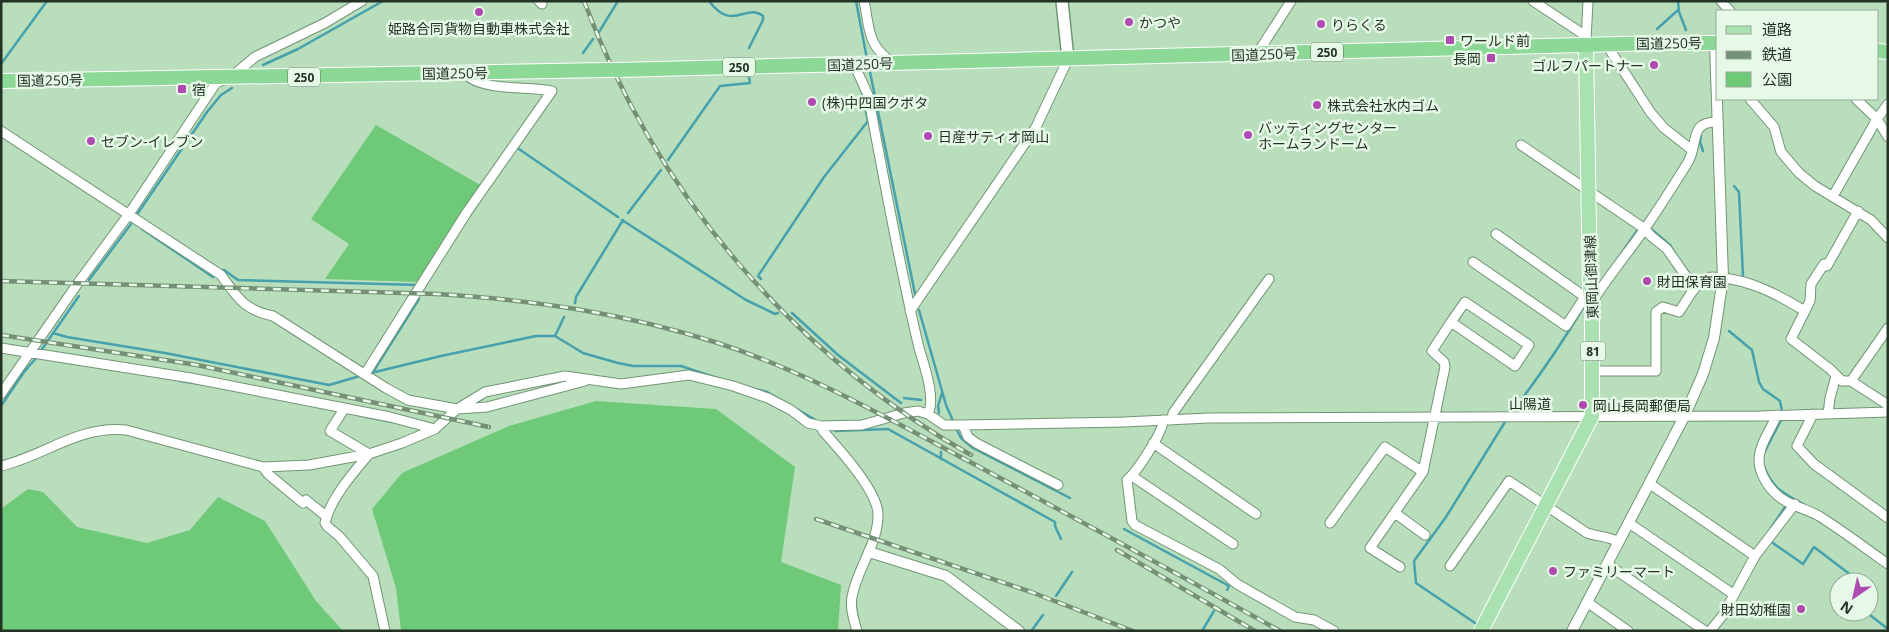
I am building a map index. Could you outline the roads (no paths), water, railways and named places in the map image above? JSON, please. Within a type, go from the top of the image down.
[{"type":"highway","name":"国道250号","points":[[1,81],[262,78],[1068,59],[1257,54],[1586,40],[1606,44],[1716,43]]},
{"type":"main road","points":[[1062,1],[1068,59]]},
{"type":"main road","name":"東岡山御津線","points":[[1480,631],[1592,416],[1594,371],[1589,296],[1586,40]]},
{"type":"street","points":[[1,394],[35,353],[216,83],[232,77],[255,57],[325,23],[362,1]]},
{"type":"street","points":[[864,1],[870,38],[883,56],[893,63]]},
{"type":"street","points":[[1257,54],[1291,1]]},
{"type":"street","points":[[1534,1],[1586,40],[1588,1]]},
{"type":"street","points":[[1606,44],[1651,113],[1664,128],[1692,150]]},
{"type":"street","points":[[255,57],[252,62],[254,73],[262,78]]},
{"type":"street","points":[[910,311],[1036,127],[1068,59]]},
{"type":"street","points":[[2,466],[22,460],[84,433],[113,428],[263,467],[309,465],[369,454],[402,443],[435,428],[457,409],[485,392],[565,376],[621,384],[689,375],[733,386],[768,398],[791,410],[808,423],[821,426],[862,425],[918,411],[928,414],[930,409],[930,392],[910,311],[868,95],[857,64]]},
{"type":"street","points":[[366,374],[467,212],[552,91],[475,82],[469,78],[468,72]]},
{"type":"street","points":[[1572,631],[1685,415],[1703,374],[1714,338],[1723,278],[1717,100]]},
{"type":"street","points":[[1751,100],[1774,127],[1781,152],[1799,173],[1815,186],[1871,220],[1888,238]]},
{"type":"street","points":[[1857,100],[1877,119],[1888,137]]},
{"type":"street","points":[[1833,196],[1877,119],[1888,104]]},
{"type":"street","points":[[1473,262],[1566,326],[1589,296],[1602,287],[1645,229],[1689,159],[1696,133],[1701,124],[1718,122]]},
{"type":"street","points":[[1,131],[221,275],[245,306],[258,313],[273,316],[408,400],[457,409],[487,407],[591,380]]},
{"type":"street","points":[[1521,145],[1645,229],[1650,236],[1667,249],[1685,275],[1698,285]]},
{"type":"street","points":[[1858,211],[1827,266],[1824,264],[1811,284],[1810,301],[1791,339],[1830,369],[1842,381],[1851,381],[1888,405]]},
{"type":"street","points":[[1496,234],[1589,296]]},
{"type":"street","points":[[1594,371],[1656,371],[1656,312],[1663,307],[1679,312],[1698,285],[1704,279],[1711,276],[1740,281],[1776,294],[1805,310]]},
{"type":"street","points":[[1269,279],[1163,425],[1132,476],[1127,480],[1132,521],[1135,525],[1219,569],[1237,584],[1295,617],[1314,620],[1334,631]]},
{"type":"street","points":[[1400,567],[1370,548],[1424,469],[1445,367],[1444,362],[1432,352],[1451,322],[1465,302],[1529,345],[1515,366],[1451,322]]},
{"type":"street","points":[[1851,381],[1888,328]]},
{"type":"street","points":[[1,348],[200,380],[342,411],[390,417],[435,428]]},
{"type":"street","points":[[1828,414],[1836,376]]},
{"type":"street","points":[[342,411],[330,431],[369,454]]},
{"type":"street","name":"山陽道","points":[[928,414],[944,425],[961,425],[1209,418],[1777,415],[1888,412]]},
{"type":"street","points":[[1813,414],[1797,446],[1814,464],[1888,518]]},
{"type":"street","points":[[1777,415],[1760,450],[1758,462],[1762,474],[1772,490],[1788,504],[1795,504],[1843,531],[1888,564]]},
{"type":"street","points":[[961,425],[968,437],[976,443],[1058,485]]},
{"type":"street","points":[[821,426],[860,476],[873,498],[878,513],[869,552],[852,596],[851,608],[857,631]]},
{"type":"street","points":[[1153,443],[1256,514]]},
{"type":"street","points":[[1330,523],[1385,447],[1424,469]]},
{"type":"street","points":[[369,454],[346,482],[325,523],[340,536],[373,576],[386,631]]},
{"type":"street","points":[[263,467],[268,474],[304,503],[306,500],[327,517]]},
{"type":"street","points":[[1132,476],[1233,544]]},
{"type":"street","points":[[1450,566],[1509,481],[1587,533],[1597,537],[1605,536],[1619,542]]},
{"type":"street","points":[[1650,484],[1755,556]]},
{"type":"street","points":[[1710,631],[1722,615],[1755,556],[1795,504]]},
{"type":"street","points":[[1395,513],[1425,534]]},
{"type":"street","points":[[1629,523],[1733,594]]},
{"type":"street","points":[[869,552],[946,576],[1019,631]]},
{"type":"street","points":[[1607,564],[1705,631]]},
{"type":"street","points":[[1587,602],[1628,631]]},
{"type":"waterway","points":[[1,64],[47,1]]},
{"type":"waterway","points":[[263,65],[298,49],[383,1]]},
{"type":"waterway","points":[[599,32],[618,1]]},
{"type":"waterway","points":[[709,1],[725,15],[732,16],[751,12],[763,16],[763,20],[749,48]]},
{"type":"waterway","points":[[856,1],[867,59]]},
{"type":"waterway","points":[[1678,1],[1679,12],[1686,30]]},
{"type":"waterway","points":[[1657,29],[1678,10]]},
{"type":"waterway","points":[[583,53],[593,39]]},
{"type":"waterway","points":[[869,67],[915,294]]},
{"type":"waterway","points":[[668,160],[720,86],[750,83],[749,77]]},
{"type":"waterway","points":[[138,213],[207,112],[221,95],[232,88]]},
{"type":"waterway","points":[[761,279],[758,276],[824,177],[868,121],[862,93]]},
{"type":"waterway","points":[[1701,135],[1700,142],[1703,151]]},
{"type":"waterway","points":[[516,147],[618,217]]},
{"type":"waterway","points":[[628,213],[661,170]]},
{"type":"waterway","points":[[1734,186],[1739,192],[1743,276],[1740,280]]},
{"type":"waterway","points":[[622,220],[746,300],[775,314],[778,313]]},
{"type":"waterway","points":[[575,303],[576,297],[623,220]]},
{"type":"waterway","points":[[89,280],[131,224]]},
{"type":"waterway","points":[[1614,264],[1639,228]]},
{"type":"waterway","points":[[142,229],[213,277]]},
{"type":"waterway","points":[[1651,229],[1670,245],[1676,255]]},
{"type":"waterway","points":[[221,271],[224,270],[238,280],[418,285]]},
{"type":"waterway","points":[[40,352],[79,296]]},
{"type":"waterway","points":[[373,372],[419,299]]},
{"type":"waterway","points":[[1512,412],[1549,361],[1583,308]]},
{"type":"waterway","points":[[919,310],[946,405],[954,423]]},
{"type":"waterway","points":[[792,313],[838,355],[901,403]]},
{"type":"waterway","points":[[555,336],[564,317]]},
{"type":"waterway","points":[[1729,331],[1752,350],[1759,382],[1763,389],[1780,401],[1782,411]]},
{"type":"waterway","points":[[53,333],[329,385],[360,376]]},
{"type":"waterway","points":[[371,373],[536,336],[555,336],[583,353],[618,363],[633,366],[681,366],[717,378]]},
{"type":"waterway","points":[[1,406],[24,372],[37,357]]},
{"type":"waterway","points":[[180,381],[201,384]]},
{"type":"waterway","points":[[751,388],[767,392],[814,419]]},
{"type":"waterway","points":[[939,413],[938,406],[942,393]]},
{"type":"waterway","points":[[904,398],[921,400]]},
{"type":"waterway","points":[[366,417],[393,422]]},
{"type":"waterway","points":[[1764,453],[1782,418]]},
{"type":"waterway","points":[[1478,625],[1416,583],[1414,561],[1446,517],[1505,422]]},
{"type":"waterway","points":[[956,428],[961,438],[973,448],[1070,498]]},
{"type":"waterway","points":[[835,431],[888,429],[1055,522],[1061,539]]},
{"type":"waterway","points":[[941,452],[941,459]]},
{"type":"waterway","points":[[1763,464],[1774,485],[1805,505]]},
{"type":"waterway","points":[[1771,528],[1785,507]]},
{"type":"waterway","points":[[1124,529],[1229,586],[1227,590]]},
{"type":"waterway","points":[[1770,541],[1803,564],[1814,547],[1847,572]]},
{"type":"waterway","points":[[1056,596],[1072,572]]},
{"type":"waterway","points":[[1202,631],[1214,611]]},
{"type":"waterway","points":[[1032,630],[1043,615]]},
{"type":"waterway","points":[[1879,622],[1888,629]]},
{"type":"railway","points":[[584,1],[614,71],[650,139],[691,202],[737,262],[789,318],[845,368],[906,414],[971,455]]},
{"type":"railway","points":[[1,281],[437,294],[544,304],[613,316],[683,333],[751,355],[847,397],[1049,504],[1280,631]]},
{"type":"railway","points":[[1,335],[197,365],[489,427]]},
{"type":"railway","points":[[816,519],[1031,592],[1133,631]]},
{"type":"railway","points":[[1117,550],[1255,631]]},
{"type":"place","name":"姫路合同貨物自動車株式会社","points":[[479,12]]},
{"type":"place","name":"かつや","points":[[1129,22]]},
{"type":"place","name":"りらくる","points":[[1321,24]]},
{"type":"place","name":"ワールド前","points":[[1450,40]]},
{"type":"place","name":"長岡","points":[[1491,58]]},
{"type":"place","name":"ゴルフパートナー","points":[[1654,65]]},
{"type":"place","name":"宿","points":[[182,89]]},
{"type":"place","name":"(株)中四国クボタ","points":[[812,102]]},
{"type":"place","name":"株式会社水内ゴム","points":[[1317,105]]},
{"type":"place","name":"バッティングセンター ホームランドーム","points":[[1248,135]]},
{"type":"place","name":"日産サティオ岡山","points":[[928,136]]},
{"type":"place","name":"セブン-イレブン","points":[[91,141]]},
{"type":"place","name":"財田保育園","points":[[1647,281]]},
{"type":"place","name":"岡山長岡郵便局","points":[[1583,405]]},
{"type":"place","name":"ファミリーマート","points":[[1553,571]]},
{"type":"place","name":"財田幼稚園","points":[[1801,609]]}]
